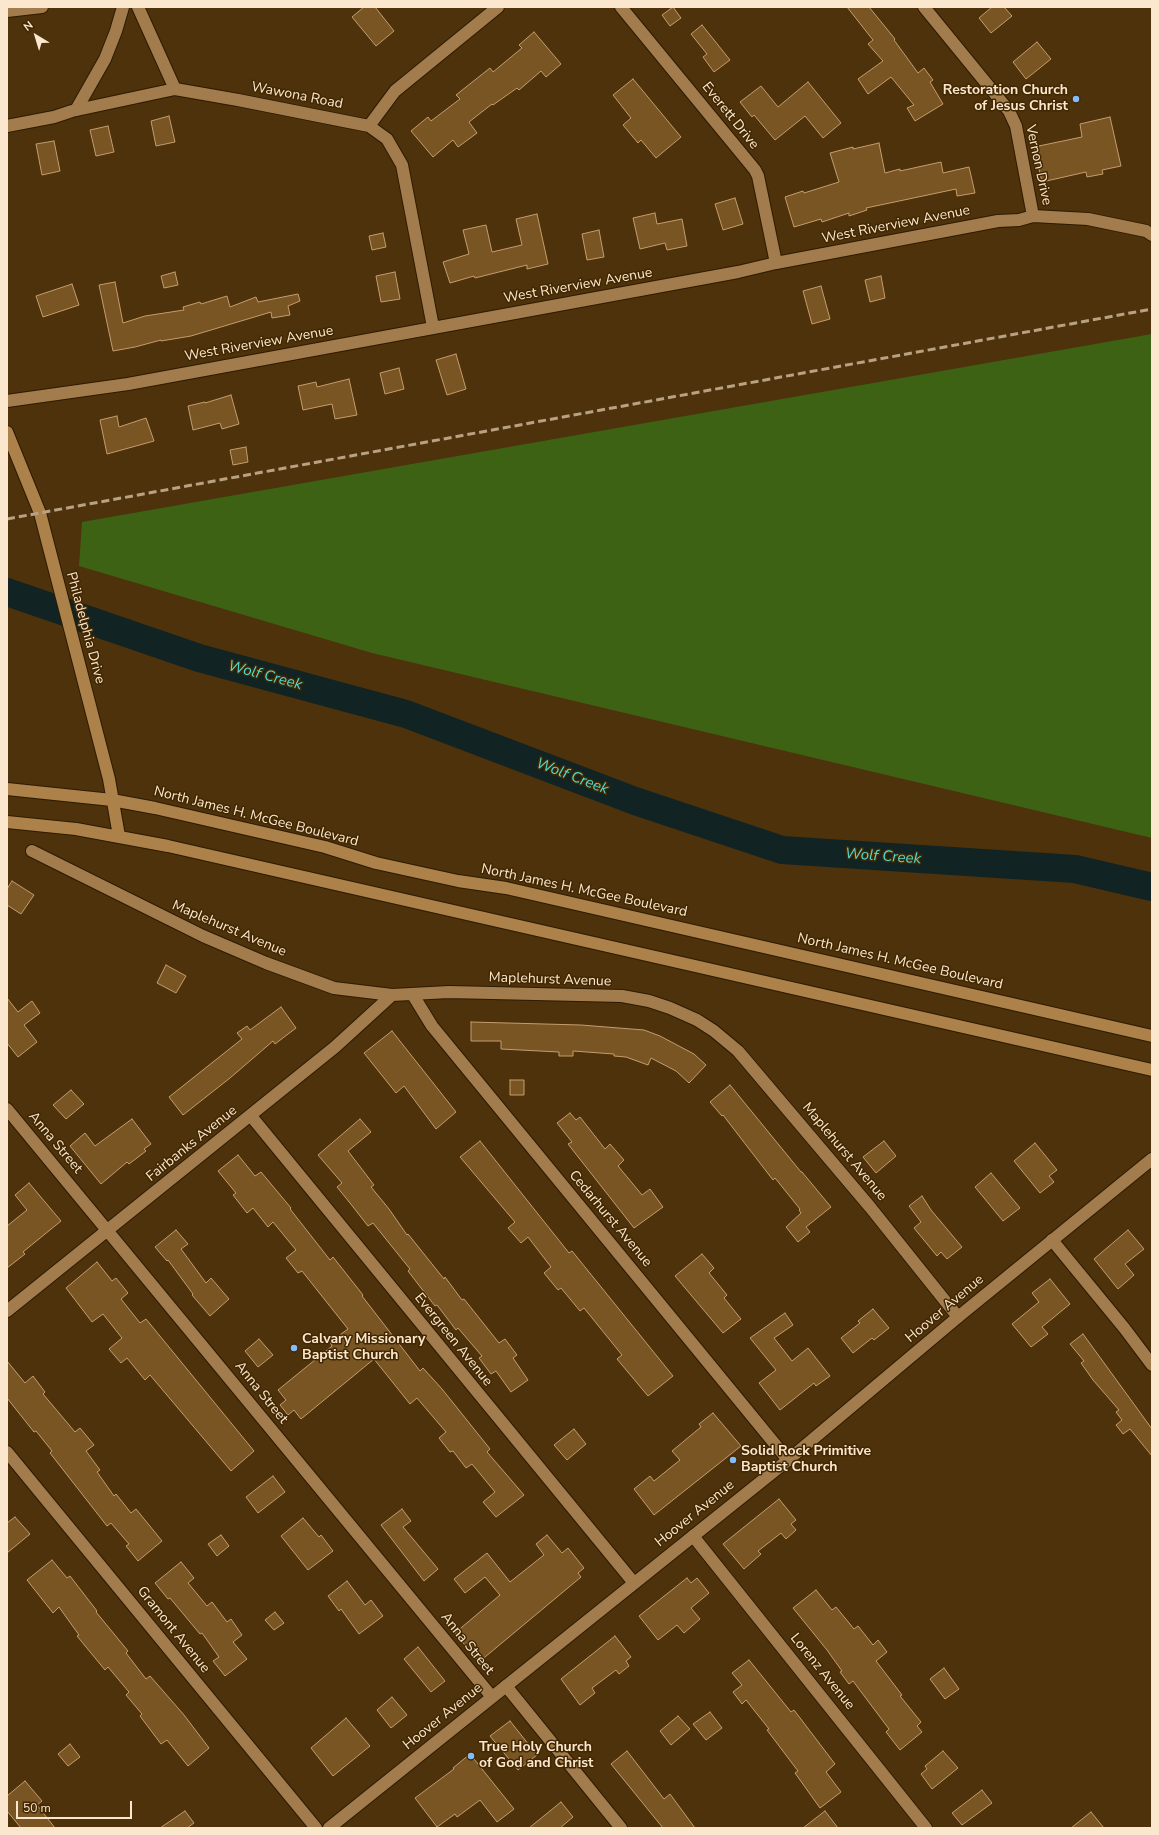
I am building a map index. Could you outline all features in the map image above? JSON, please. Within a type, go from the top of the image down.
[{"type":"main road","name":"Philadelphia Drive","points":[[7,432],[40,513],[109,779],[119,836]]},
{"type":"main road","name":"North James H. McGee Boulevard","points":[[7,789],[40,791],[112,800],[155,808],[325,847],[376,863],[458,881],[506,888],[1152,1036]]},
{"type":"main road","points":[[7,822],[76,829],[168,846],[1152,1070]]},
{"type":"street","points":[[7,11],[42,7]]},
{"type":"street","points":[[76,110],[105,59],[116,31],[123,7]]},
{"type":"street","points":[[138,7],[175,89]]},
{"type":"street","points":[[369,126],[395,91],[498,7]]},
{"type":"street","name":"Everett Drive","points":[[621,7],[758,176],[776,263]]},
{"type":"street","name":"Vernon Drive","points":[[924,7],[1009,111],[1016,126],[1033,216]]},
{"type":"street","name":"Wawona Road","points":[[7,126],[54,117],[76,110],[175,89],[369,126],[387,139],[402,164],[434,327]]},
{"type":"street","name":"West Riverview Avenue","points":[[7,401],[128,384],[738,272],[776,263],[998,221],[1019,220],[1033,216],[1088,219],[1146,231],[1152,235]]},
{"type":"street","name":"Maplehurst Avenue","points":[[32,851],[196,932],[266,962],[334,988],[392,996],[448,992],[622,996],[649,1001],[670,1008],[697,1020],[714,1031],[738,1051],[866,1202],[958,1317]]},
{"type":"street","name":"Cedarhurst Avenue","points":[[413,995],[432,1026],[788,1460]]},
{"type":"street","name":"Fairbanks Avenue","points":[[7,1311],[335,1048],[392,996]]},
{"type":"street","name":"Anna Street","points":[[7,1109],[492,1697]]},
{"type":"street","name":"Evergreen Avenue","points":[[251,1116],[634,1583]]},
{"type":"street","name":"Hoover Avenue","points":[[329,1828],[788,1460],[958,1317],[1152,1159]]},
{"type":"street","points":[[1052,1240],[1125,1329],[1152,1365]]},
{"type":"street","name":"Gramont Avenue","points":[[7,1452],[316,1828]]},
{"type":"street","name":"Lorenz Avenue","points":[[693,1536],[926,1828]]},
{"type":"street","name":"Anna Street","points":[[506,1686],[621,1828]]},
{"type":"green space","points":[[1152,334],[1152,838],[372,653],[79,566],[82,522]]},
{"type":"building","points":[[364,7],[375,7],[394,31],[376,46],[352,17]]},
{"type":"building","points":[[673,7],[681,18],[670,26],[662,15]]},
{"type":"building","points":[[847,7],[869,7],[895,39],[894,40],[918,73],[924,68],[933,80],[930,82],[943,104],[915,121],[907,108],[914,105],[891,77],[868,94],[858,79],[883,61],[868,44],[873,40]]},
{"type":"building","points":[[992,7],[1004,7],[1012,16],[991,33],[979,18]]},
{"type":"building","points":[[702,25],[730,60],[714,72],[703,57],[707,54],[691,34]]},
{"type":"building","points":[[534,32],[561,64],[546,77],[541,71],[519,90],[517,88],[493,105],[492,104],[469,122],[477,133],[458,147],[453,140],[433,157],[411,131],[428,117],[431,121],[460,99],[456,95],[490,68],[493,72],[522,48],[519,45]]},
{"type":"building","points":[[1037,42],[1051,59],[1026,79],[1013,62]]},
{"type":"building","points":[[633,79],[681,137],[656,158],[641,140],[638,143],[623,125],[631,118],[613,95]]},
{"type":"building","points":[[808,82],[841,123],[823,138],[805,116],[775,140],[754,115],[752,117],[740,102],[761,86],[778,107]]},
{"type":"building","points":[[169,116],[175,142],[156,146],[151,121]]},
{"type":"building","points":[[1110,117],[1121,166],[1102,170],[1103,174],[1087,177],[1086,172],[1042,182],[1034,147],[1082,137],[1080,124]]},
{"type":"building","points":[[108,126],[114,152],[96,156],[90,130]]},
{"type":"building","points":[[54,141],[60,171],[42,175],[36,144]]},
{"type":"building","points":[[879,143],[885,173],[941,162],[943,173],[969,167],[975,193],[957,196],[956,189],[866,208],[867,210],[849,216],[849,213],[822,222],[821,219],[794,227],[785,197],[803,191],[804,193],[839,182],[830,153],[853,147],[853,149]]},
{"type":"building","points":[[735,198],[743,224],[723,230],[715,204]]},
{"type":"building","points":[[655,213],[657,224],[682,219],[687,246],[667,250],[665,243],[640,249],[633,218]]},
{"type":"building","points":[[537,214],[548,264],[527,269],[527,265],[475,278],[474,276],[450,283],[443,262],[469,254],[463,230],[486,225],[492,252],[522,245],[516,219]]},
{"type":"building","points":[[599,230],[604,257],[587,260],[582,234]]},
{"type":"building","points":[[383,233],[386,247],[372,250],[369,236]]},
{"type":"building","points":[[175,272],[178,285],[164,288],[161,276]]},
{"type":"building","points":[[395,272],[400,299],[381,302],[376,276]]},
{"type":"building","points":[[881,276],[885,298],[870,302],[865,280]]},
{"type":"building","points":[[115,282],[123,323],[145,316],[184,310],[183,307],[200,302],[201,304],[227,296],[230,307],[256,297],[258,302],[298,294],[300,301],[288,306],[290,315],[272,318],[271,312],[191,336],[161,340],[113,351],[99,285]]},
{"type":"building","points":[[72,284],[79,305],[43,317],[36,296]]},
{"type":"building","points":[[821,286],[830,319],[812,324],[803,291]]},
{"type":"building","points":[[456,354],[466,389],[447,395],[436,360]]},
{"type":"building","points":[[399,368],[404,389],[385,394],[380,373]]},
{"type":"building","points":[[349,379],[357,415],[335,419],[332,404],[303,410],[298,386],[316,382],[317,387]]},
{"type":"building","points":[[231,395],[239,424],[222,429],[220,423],[193,430],[188,406],[205,403]]},
{"type":"building","points":[[117,416],[119,427],[146,418],[154,441],[107,454],[100,420]]},
{"type":"building","points":[[246,447],[248,462],[233,465],[230,450]]},
{"type":"building","points":[[12,881],[34,895],[21,914],[7,905],[7,889]]},
{"type":"building","points":[[166,965],[186,976],[176,993],[157,983]]},
{"type":"building","points":[[7,998],[18,1012],[32,1001],[40,1013],[24,1025],[37,1042],[18,1057],[7,1043]]},
{"type":"building","points":[[281,1007],[296,1028],[275,1044],[273,1041],[230,1078],[183,1115],[169,1097],[242,1039],[237,1033],[247,1026],[250,1030]]},
{"type":"building","points":[[471,1022],[581,1025],[644,1030],[660,1036],[694,1054],[706,1065],[689,1083],[676,1071],[651,1058],[648,1065],[626,1057],[614,1056],[614,1054],[573,1051],[573,1056],[559,1056],[559,1052],[501,1049],[501,1041],[471,1041]]},
{"type":"building","points":[[392,1031],[456,1112],[436,1129],[404,1086],[396,1093],[364,1053]]},
{"type":"building","points":[[510,1080],[524,1080],[524,1095],[510,1095]]},
{"type":"building","points":[[730,1085],[831,1207],[806,1227],[810,1232],[798,1242],[786,1227],[801,1213],[799,1210],[800,1209],[775,1178],[773,1180],[723,1115],[722,1116],[710,1102]]},
{"type":"building","points":[[71,1090],[84,1104],[66,1119],[53,1105]]},
{"type":"building","points":[[570,1113],[576,1120],[580,1117],[605,1149],[610,1144],[624,1160],[618,1166],[642,1195],[650,1189],[663,1207],[634,1228],[568,1144],[572,1142],[557,1123]]},
{"type":"building","points":[[132,1119],[151,1144],[144,1149],[146,1151],[129,1164],[127,1162],[101,1184],[70,1146],[85,1133],[95,1146]]},
{"type":"building","points":[[360,1119],[371,1132],[348,1151],[374,1185],[371,1187],[407,1235],[408,1234],[444,1279],[445,1277],[462,1300],[464,1299],[499,1343],[505,1339],[517,1355],[513,1358],[528,1380],[511,1392],[496,1371],[491,1374],[479,1358],[482,1356],[458,1328],[456,1330],[437,1305],[435,1306],[408,1271],[410,1269],[373,1223],[368,1226],[337,1187],[342,1183],[318,1155]]},
{"type":"building","points":[[480,1141],[569,1253],[572,1251],[673,1376],[648,1396],[617,1359],[622,1355],[584,1308],[580,1311],[561,1288],[558,1290],[544,1273],[551,1267],[528,1237],[521,1243],[508,1228],[515,1222],[460,1157]]},
{"type":"building","points":[[884,1141],[896,1156],[876,1173],[863,1157]]},
{"type":"building","points":[[1035,1143],[1057,1170],[1049,1176],[1054,1182],[1040,1193],[1014,1161]]},
{"type":"building","points":[[238,1155],[255,1176],[261,1172],[291,1208],[290,1209],[330,1260],[333,1257],[420,1371],[423,1368],[442,1389],[490,1449],[487,1452],[524,1495],[496,1517],[483,1502],[495,1492],[472,1464],[466,1468],[453,1451],[450,1452],[439,1438],[446,1432],[417,1398],[410,1404],[374,1359],[301,1419],[294,1410],[288,1415],[280,1405],[286,1400],[278,1390],[332,1346],[330,1342],[348,1329],[302,1271],[298,1273],[286,1258],[296,1250],[273,1222],[268,1227],[253,1208],[247,1213],[233,1195],[236,1193],[218,1171]]},
{"type":"building","points":[[991,1173],[1020,1208],[1003,1221],[975,1187]]},
{"type":"building","points":[[29,1183],[61,1221],[23,1252],[25,1254],[7,1268],[7,1226],[27,1210],[15,1195]]},
{"type":"building","points":[[922,1196],[931,1210],[962,1247],[947,1259],[941,1252],[937,1256],[914,1228],[921,1222],[909,1206]]},
{"type":"building","points":[[176,1230],[188,1244],[181,1249],[206,1283],[211,1278],[229,1299],[210,1316],[192,1295],[193,1294],[168,1260],[167,1261],[155,1247]]},
{"type":"building","points":[[1128,1230],[1144,1249],[1125,1264],[1134,1275],[1118,1289],[1094,1259]]},
{"type":"building","points":[[702,1254],[714,1268],[709,1273],[727,1295],[724,1298],[741,1319],[723,1333],[675,1276]]},
{"type":"building","points":[[97,1262],[112,1281],[116,1278],[128,1293],[121,1299],[140,1323],[146,1319],[254,1451],[231,1471],[150,1375],[145,1380],[127,1358],[121,1363],[109,1349],[122,1338],[103,1314],[92,1322],[66,1288]]},
{"type":"building","points":[[1050,1279],[1070,1304],[1042,1327],[1048,1334],[1031,1347],[1012,1324],[1039,1302],[1032,1293]]},
{"type":"building","points":[[873,1309],[889,1328],[874,1340],[872,1338],[853,1353],[841,1338],[860,1323],[858,1321]]},
{"type":"building","points":[[785,1313],[793,1325],[774,1338],[792,1361],[808,1348],[830,1376],[816,1386],[814,1383],[780,1410],[759,1383],[776,1370],[750,1338]]},
{"type":"building","points":[[1083,1334],[1152,1429],[1152,1456],[1130,1429],[1123,1434],[1116,1425],[1122,1420],[1116,1412],[1119,1410],[1093,1380],[1081,1363],[1084,1361],[1070,1344]]},
{"type":"building","points":[[259,1339],[273,1355],[258,1367],[245,1351]]},
{"type":"building","points":[[7,1361],[25,1383],[33,1376],[45,1392],[43,1394],[75,1432],[80,1428],[94,1445],[86,1451],[100,1470],[97,1472],[114,1496],[116,1494],[131,1513],[136,1509],[162,1541],[138,1561],[126,1546],[129,1544],[111,1523],[107,1526],[50,1453],[52,1451],[36,1431],[34,1432],[7,1398]]},
{"type":"building","points":[[713,1413],[741,1446],[654,1515],[634,1489],[650,1476],[654,1481],[680,1460],[672,1451],[701,1427],[699,1424]]},
{"type":"building","points":[[574,1429],[586,1444],[567,1460],[554,1445]]},
{"type":"building","points":[[273,1476],[285,1492],[258,1513],[246,1497]]},
{"type":"building","points":[[779,1499],[796,1520],[791,1524],[796,1530],[786,1539],[781,1533],[758,1551],[761,1554],[744,1569],[723,1544]]},
{"type":"building","points":[[402,1509],[411,1521],[403,1527],[438,1569],[424,1581],[381,1525]]},
{"type":"building","points":[[15,1517],[30,1534],[7,1553],[7,1523]]},
{"type":"building","points":[[303,1518],[319,1537],[321,1535],[333,1551],[308,1570],[281,1536]]},
{"type":"building","points":[[221,1535],[229,1546],[217,1556],[208,1544]]},
{"type":"building","points":[[547,1535],[562,1553],[568,1548],[584,1568],[578,1573],[581,1577],[479,1662],[455,1633],[500,1595],[485,1577],[465,1593],[454,1579],[487,1553],[510,1582],[544,1555],[536,1544]]},
{"type":"building","points":[[52,1560],[67,1578],[70,1576],[97,1611],[96,1612],[128,1651],[126,1653],[146,1679],[150,1676],[184,1715],[209,1748],[188,1766],[167,1740],[161,1744],[140,1716],[142,1714],[126,1695],[129,1692],[108,1667],[105,1670],[77,1636],[79,1635],[59,1607],[53,1613],[27,1580]]},
{"type":"building","points":[[181,1562],[194,1578],[188,1583],[207,1606],[212,1602],[227,1622],[231,1619],[242,1635],[233,1642],[247,1659],[225,1676],[213,1661],[219,1657],[202,1633],[200,1634],[170,1598],[168,1599],[155,1583]]},
{"type":"building","points":[[687,1578],[691,1583],[697,1578],[709,1593],[691,1608],[700,1619],[684,1633],[677,1625],[658,1640],[639,1616]]},
{"type":"building","points":[[347,1581],[365,1605],[371,1600],[383,1616],[359,1634],[341,1609],[339,1611],[328,1596]]},
{"type":"building","points":[[816,1590],[832,1610],[836,1607],[854,1629],[858,1626],[873,1645],[878,1640],[887,1652],[876,1661],[902,1695],[900,1696],[921,1722],[917,1726],[922,1732],[900,1750],[886,1732],[889,1729],[853,1681],[849,1684],[827,1650],[793,1608]]},
{"type":"building","points":[[275,1612],[284,1623],[274,1630],[265,1620]]},
{"type":"building","points":[[615,1636],[631,1657],[626,1661],[629,1666],[619,1674],[616,1670],[592,1688],[595,1693],[580,1705],[561,1679]]},
{"type":"building","points":[[418,1647],[445,1681],[431,1692],[404,1659]]},
{"type":"building","points":[[749,1660],[791,1712],[794,1710],[835,1764],[826,1772],[841,1792],[820,1808],[795,1773],[798,1771],[767,1730],[769,1729],[746,1700],[742,1704],[733,1692],[742,1685],[732,1673]]},
{"type":"building","points":[[944,1668],[959,1689],[945,1699],[930,1679]]},
{"type":"building","points":[[392,1697],[407,1715],[391,1728],[377,1710]]},
{"type":"building","points":[[710,1712],[722,1728],[706,1740],[693,1724]]},
{"type":"building","points":[[678,1716],[690,1729],[671,1745],[660,1731]]},
{"type":"building","points":[[346,1718],[370,1746],[333,1776],[311,1748]]},
{"type":"building","points":[[510,1721],[537,1755],[518,1770],[490,1736]]},
{"type":"building","points":[[70,1744],[80,1757],[68,1766],[58,1754]]},
{"type":"building","points":[[627,1751],[664,1799],[670,1794],[695,1828],[663,1828],[611,1764]]},
{"type":"building","points":[[943,1751],[958,1768],[932,1789],[921,1774],[927,1769],[925,1766]]},
{"type":"building","points":[[470,1754],[514,1809],[497,1822],[480,1800],[457,1817],[455,1814],[437,1827],[415,1798],[454,1769],[453,1768]]},
{"type":"building","points":[[25,1781],[42,1801],[37,1805],[55,1828],[21,1828],[7,1811],[7,1796]]},
{"type":"building","points":[[982,1790],[992,1803],[962,1825],[952,1813]]},
{"type":"building","points":[[561,1802],[573,1817],[560,1828],[529,1828]]},
{"type":"building","points":[[185,1811],[194,1823],[187,1828],[160,1828]]},
{"type":"building","points":[[825,1811],[838,1828],[803,1828]]},
{"type":"building","points":[[1091,1812],[1104,1828],[1071,1828]]},
{"type":"waterway","name":"Wolf Creek","points":[[7,592],[199,658],[406,714],[635,801],[782,850],[1075,869],[1152,887]]},
{"type":"railway","points":[[7,519],[1152,309]]},
{"type":"place","name":"Restoration Church of Jesus Christ","points":[[1076,99]]},
{"type":"place","name":"Calvary Missionary Baptist Church","points":[[294,1348]]},
{"type":"place","name":"Solid Rock Primitive Baptist Church","points":[[733,1460]]},
{"type":"place","name":"True Holy Church of God and Christ","points":[[471,1756]]}]
